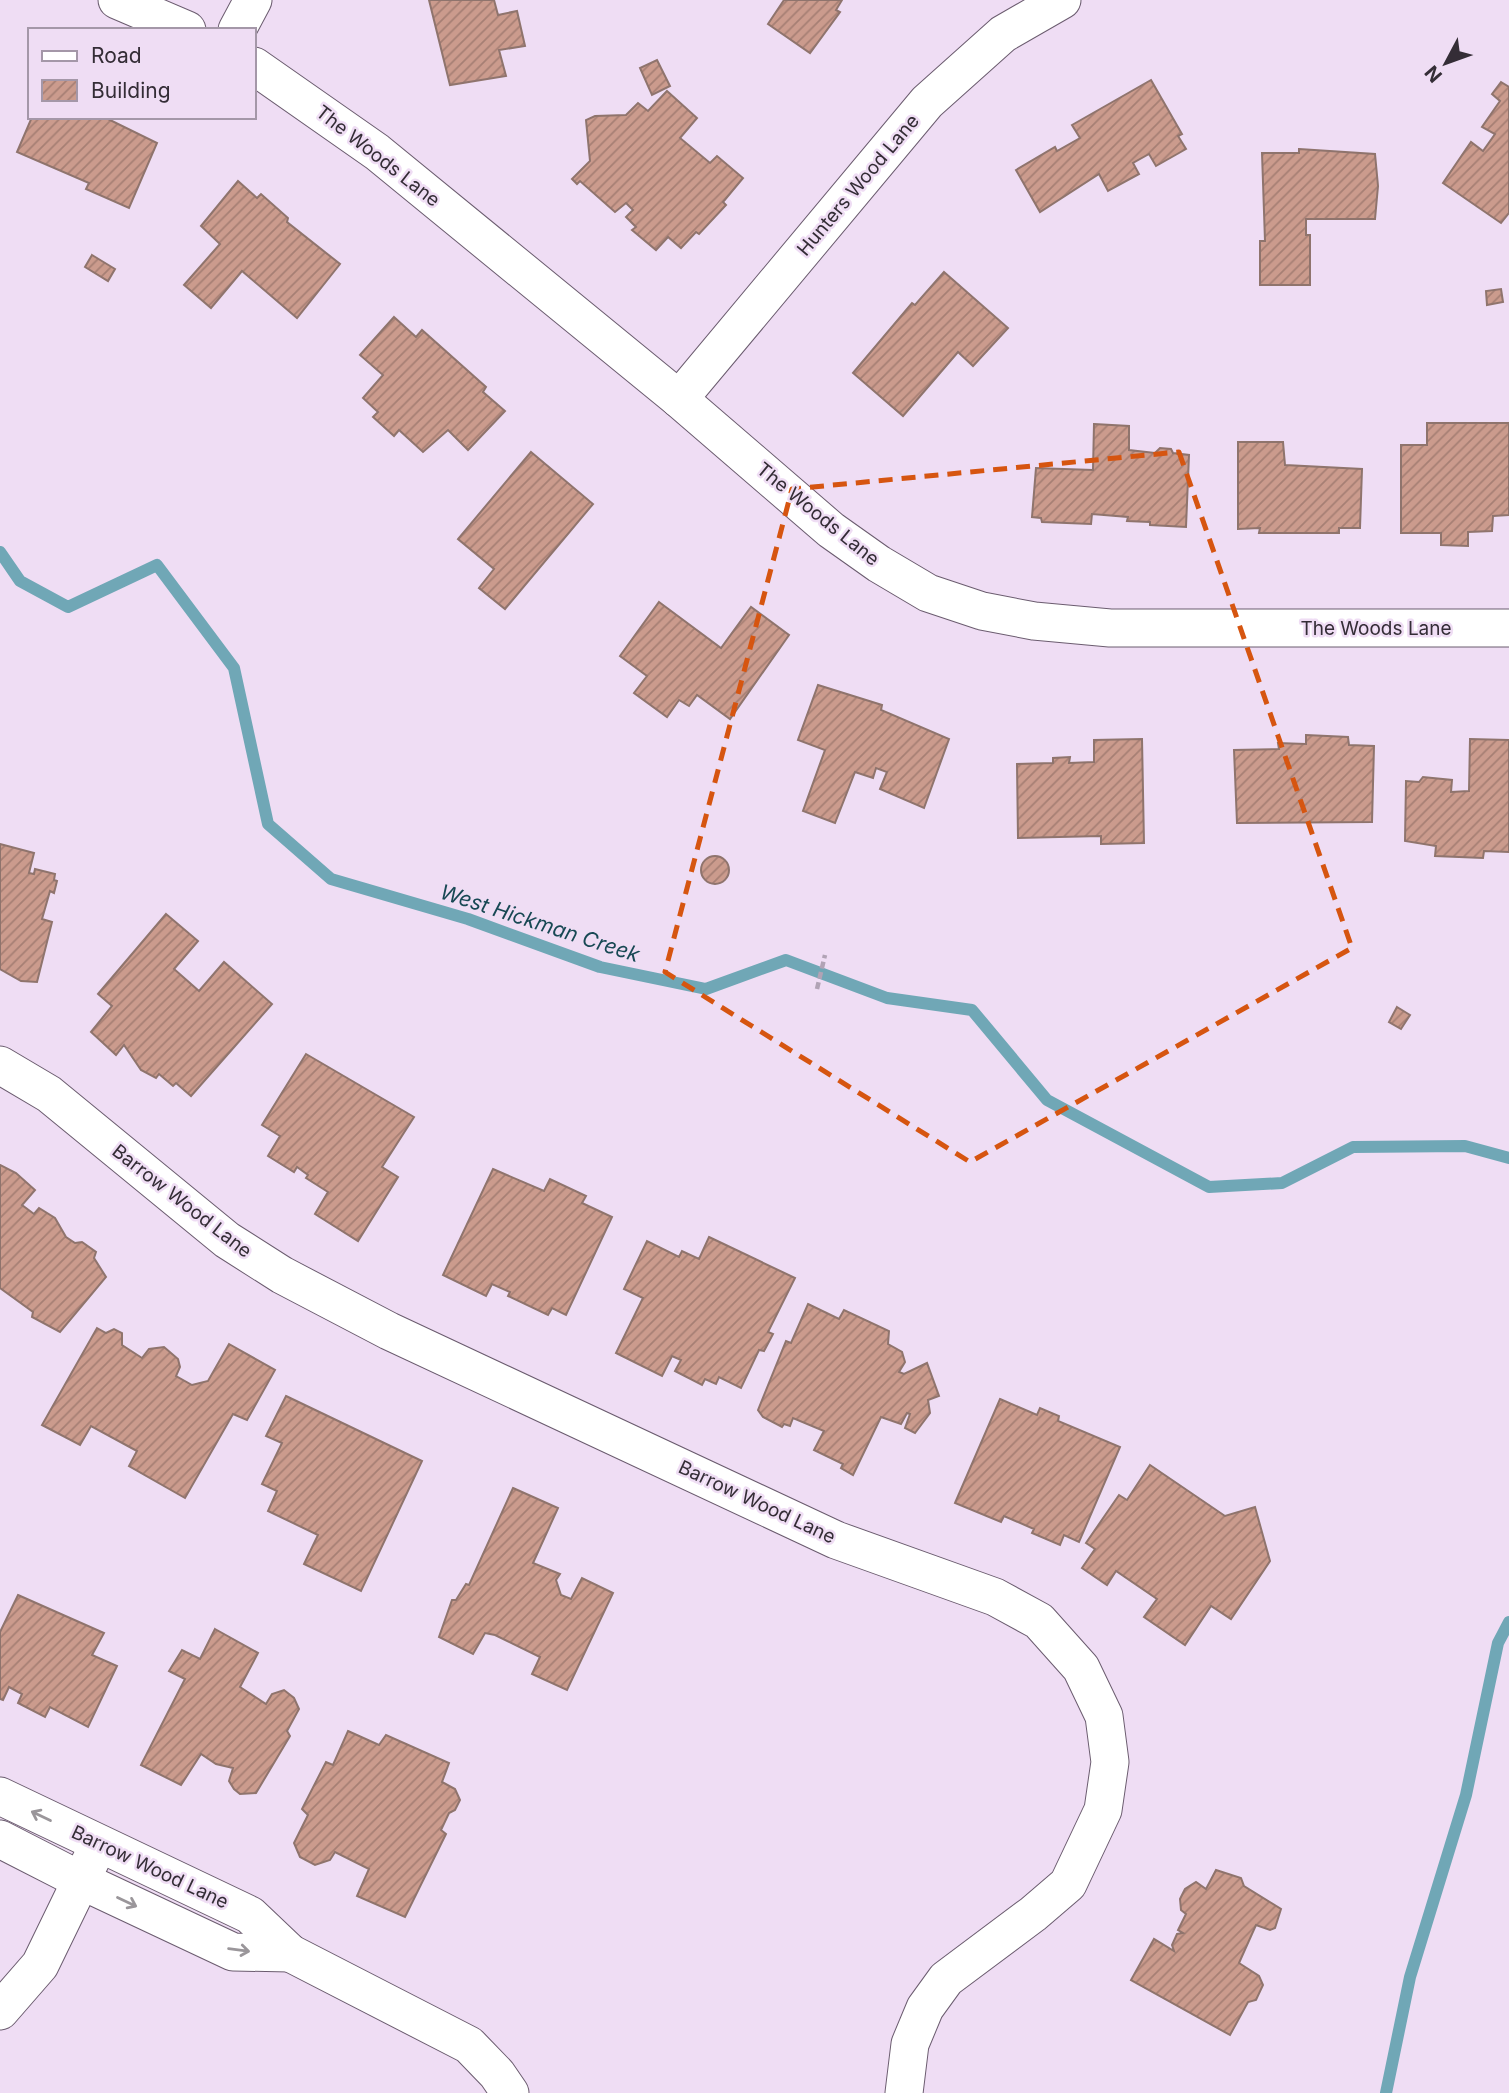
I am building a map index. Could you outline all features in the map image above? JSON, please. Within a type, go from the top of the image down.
[{"type":"street","points":[[117,0],[182,28]]},
{"type":"street","points":[[238,28],[253,0]]},
{"type":"street","name":"Hunters Wood Lane","points":[[679,399],[927,102],[1003,34],[1062,0]]},
{"type":"street","name":"The Woods Lane","points":[[256,67],[377,152],[679,399],[831,530],[879,564],[928,593],[982,611],[1034,621],[1110,628],[1509,628]]},
{"type":"street","name":"Barrow Wood Lane","points":[[0,1065],[49,1094],[216,1232],[282,1275],[389,1331],[836,1540],[995,1597],[1039,1621],[1081,1668],[1104,1716],[1110,1762],[1103,1810],[1068,1884],[1033,1914],[946,1979],[925,2008],[910,2043],[904,2093]]},
{"type":"street","name":"Barrow Wood Lane","points":[[0,1796],[250,1915],[290,1953],[469,2045],[497,2074],[510,2093]]},
{"type":"street","name":"Barrow Wood Lane","points":[[0,1839],[82,1881],[233,1951],[290,1953]]},
{"type":"street","points":[[0,2011],[40,1965],[98,1844]]},
{"type":"path","points":[[817,989],[825,955]]},
{"type":"highlighted area","points":[[1179,452],[1352,948],[970,1162],[665,972],[792,489]]},
{"type":"building","points":[[429,0],[494,0],[498,15],[517,11],[525,46],[499,50],[506,76],[450,85]]},
{"type":"building","points":[[784,0],[842,0],[836,10],[840,12],[810,53],[768,24]]},
{"type":"building","points":[[657,60],[670,86],[652,95],[640,68]]},
{"type":"building","points":[[1151,80],[1182,134],[1178,136],[1186,149],[1156,166],[1149,154],[1133,163],[1139,174],[1108,191],[1099,174],[1040,212],[1016,170],[1055,147],[1057,151],[1080,138],[1072,125]]},
{"type":"building","points":[[1501,82],[1509,87],[1509,213],[1501,223],[1443,183],[1471,142],[1483,151],[1495,134],[1482,127],[1500,101],[1492,94]]},
{"type":"building","points":[[667,91],[697,118],[680,138],[710,163],[717,156],[743,178],[723,202],[726,205],[699,234],[696,232],[681,248],[668,237],[656,250],[632,230],[636,227],[626,217],[633,210],[626,203],[615,212],[580,181],[577,184],[572,179],[590,161],[586,120],[595,116],[626,115],[638,103],[648,111]]},
{"type":"building","points":[[31,119],[108,119],[157,143],[129,208],[86,189],[89,183],[17,152]]},
{"type":"building","points":[[1299,149],[1375,154],[1378,186],[1375,219],[1306,219],[1306,235],[1310,235],[1310,285],[1260,285],[1260,241],[1265,241],[1262,153],[1299,153]]},
{"type":"building","points":[[238,181],[257,198],[261,194],[288,218],[287,222],[340,264],[297,318],[242,271],[211,308],[184,285],[220,244],[201,226]]},
{"type":"building","points":[[92,255],[115,269],[108,281],[85,267]]},
{"type":"building","points":[[944,272],[1008,328],[973,366],[958,352],[903,416],[853,373],[912,303],[915,305]]},
{"type":"building","points":[[1501,289],[1503,302],[1487,305],[1486,291]]},
{"type":"building","points":[[394,317],[416,337],[422,330],[486,387],[483,392],[505,411],[468,450],[448,430],[423,452],[399,430],[394,436],[373,417],[378,412],[363,398],[383,375],[360,355]]},
{"type":"building","points":[[1427,423],[1509,423],[1509,515],[1493,516],[1492,531],[1468,532],[1468,546],[1441,545],[1441,533],[1401,533],[1401,445],[1427,445]]},
{"type":"building","points":[[1094,424],[1129,426],[1129,450],[1155,453],[1160,448],[1189,455],[1186,527],[1150,525],[1150,522],[1127,521],[1128,517],[1092,514],[1091,524],[1042,522],[1041,518],[1032,517],[1036,468],[1093,470]]},
{"type":"building","points":[[1238,442],[1283,442],[1285,465],[1362,469],[1360,528],[1339,528],[1339,533],[1259,533],[1260,528],[1238,529]]},
{"type":"building","points":[[531,452],[593,504],[505,609],[479,588],[494,569],[458,539]]},
{"type":"building","points":[[659,602],[721,648],[751,607],[789,635],[730,719],[697,695],[689,706],[679,700],[667,717],[634,693],[647,676],[620,656]]},
{"type":"building","points":[[818,685],[882,705],[881,710],[949,739],[924,808],[880,789],[887,772],[876,768],[873,778],[855,772],[835,823],[803,811],[825,750],[798,740]]},
{"type":"building","points":[[1306,735],[1348,737],[1349,745],[1374,746],[1372,822],[1237,823],[1234,750],[1279,749],[1278,743],[1306,744]]},
{"type":"building","points":[[1142,739],[1144,843],[1101,844],[1101,836],[1018,838],[1017,764],[1053,763],[1053,758],[1070,757],[1069,763],[1094,762],[1094,740]]},
{"type":"building","points":[[1470,739],[1509,740],[1509,852],[1484,851],[1483,858],[1435,856],[1436,846],[1405,841],[1406,781],[1419,782],[1423,777],[1452,780],[1451,792],[1469,791]]},
{"type":"building","points":[[0,844],[34,853],[29,873],[34,874],[35,869],[55,874],[54,880],[57,881],[54,893],[50,891],[42,919],[52,922],[37,982],[21,981],[0,969]]},
{"type":"building","points":[[715,856],[725,860],[729,870],[725,880],[715,884],[705,880],[701,870],[705,860]]},
{"type":"building","points":[[166,914],[198,941],[174,969],[199,991],[224,962],[272,1004],[191,1096],[176,1083],[173,1086],[159,1074],[156,1078],[141,1070],[124,1045],[116,1055],[91,1032],[112,1006],[98,994]]},
{"type":"building","points":[[1397,1007],[1410,1015],[1401,1029],[1389,1022]]},
{"type":"building","points":[[306,1054],[414,1117],[382,1167],[398,1177],[358,1241],[315,1214],[328,1192],[306,1178],[308,1175],[297,1167],[294,1172],[268,1156],[280,1136],[262,1125]]},
{"type":"building","points":[[0,1165],[16,1173],[35,1190],[22,1205],[34,1214],[39,1208],[55,1218],[66,1237],[75,1243],[82,1242],[96,1252],[94,1258],[106,1277],[60,1332],[32,1317],[33,1312],[0,1288]]},
{"type":"building","points":[[493,1169],[544,1191],[550,1179],[586,1196],[582,1203],[612,1217],[566,1315],[552,1308],[548,1315],[508,1296],[510,1292],[492,1284],[486,1296],[443,1275]]},
{"type":"building","points":[[709,1237],[795,1278],[768,1332],[773,1334],[764,1351],[759,1350],[741,1388],[719,1377],[716,1384],[705,1379],[702,1385],[675,1371],[681,1360],[672,1356],[662,1376],[616,1353],[643,1298],[624,1289],[647,1241],[679,1257],[682,1251],[699,1259]]},
{"type":"building","points":[[808,1304],[839,1319],[844,1310],[889,1331],[888,1344],[902,1352],[905,1362],[899,1372],[904,1374],[927,1363],[939,1396],[928,1400],[930,1413],[915,1433],[905,1428],[910,1414],[907,1413],[901,1424],[881,1417],[853,1475],[841,1468],[843,1464],[814,1450],[824,1431],[793,1418],[790,1426],[784,1424],[782,1427],[763,1417],[758,1410],[786,1341],[791,1343]]},
{"type":"building","points":[[97,1328],[106,1333],[114,1329],[122,1333],[122,1345],[142,1358],[149,1349],[164,1347],[178,1359],[180,1367],[176,1376],[192,1385],[208,1381],[229,1344],[275,1370],[247,1420],[233,1414],[185,1498],[129,1466],[137,1451],[91,1426],[80,1445],[42,1425]]},
{"type":"building","points":[[286,1396],[422,1461],[361,1591],[304,1564],[318,1535],[268,1511],[277,1491],[262,1484],[282,1443],[266,1436]]},
{"type":"building","points":[[1000,1399],[1037,1415],[1040,1408],[1059,1416],[1058,1421],[1120,1447],[1079,1542],[1064,1535],[1060,1545],[1032,1533],[1034,1529],[1004,1516],[1001,1522],[955,1503]]},
{"type":"building","points":[[1150,1465],[1225,1516],[1255,1507],[1270,1561],[1231,1619],[1211,1606],[1185,1645],[1144,1617],[1157,1599],[1116,1571],[1107,1585],[1082,1568],[1095,1549],[1086,1543],[1119,1495],[1127,1500]]},
{"type":"building","points":[[513,1488],[558,1508],[533,1563],[560,1574],[556,1580],[561,1595],[571,1599],[582,1578],[613,1593],[567,1690],[532,1674],[540,1657],[495,1635],[485,1633],[473,1654],[439,1637],[452,1600],[456,1600],[466,1584],[469,1585]]},
{"type":"building","points":[[18,1595],[104,1633],[92,1655],[117,1666],[88,1727],[50,1707],[45,1717],[18,1703],[22,1694],[9,1687],[3,1700],[0,1699],[0,1632]]},
{"type":"building","points":[[215,1629],[258,1653],[240,1687],[266,1704],[272,1694],[284,1690],[294,1698],[299,1709],[287,1731],[290,1736],[256,1793],[240,1794],[229,1781],[233,1768],[216,1764],[201,1754],[181,1785],[141,1765],[185,1679],[169,1671],[182,1650],[200,1659]]},
{"type":"building","points":[[348,1731],[379,1745],[386,1735],[449,1763],[442,1782],[455,1789],[460,1800],[455,1810],[449,1813],[441,1830],[446,1834],[405,1917],[357,1896],[369,1869],[335,1852],[330,1860],[315,1865],[300,1857],[294,1843],[308,1815],[302,1809],[326,1762],[333,1765]]},
{"type":"building","points":[[1216,1870],[1241,1878],[1244,1886],[1281,1909],[1275,1928],[1270,1930],[1256,1925],[1239,1963],[1259,1976],[1263,1985],[1256,2000],[1248,2002],[1230,2035],[1131,1980],[1154,1939],[1174,1951],[1172,1945],[1177,1934],[1183,1933],[1178,1930],[1186,1914],[1181,1910],[1180,1899],[1185,1889],[1196,1882],[1206,1889]]},
{"type":"waterway","name":"West Hickman Creek","points":[[0,552],[20,581],[68,607],[157,565],[234,668],[268,824],[331,879],[468,919],[600,967],[706,989],[786,960],[887,998],[972,1010],[1047,1100],[1209,1187],[1282,1183],[1353,1147],[1465,1146],[1509,1158]]},
{"type":"waterway","points":[[1386,2093],[1410,1977],[1466,1795],[1498,1643],[1509,1622]]}]
